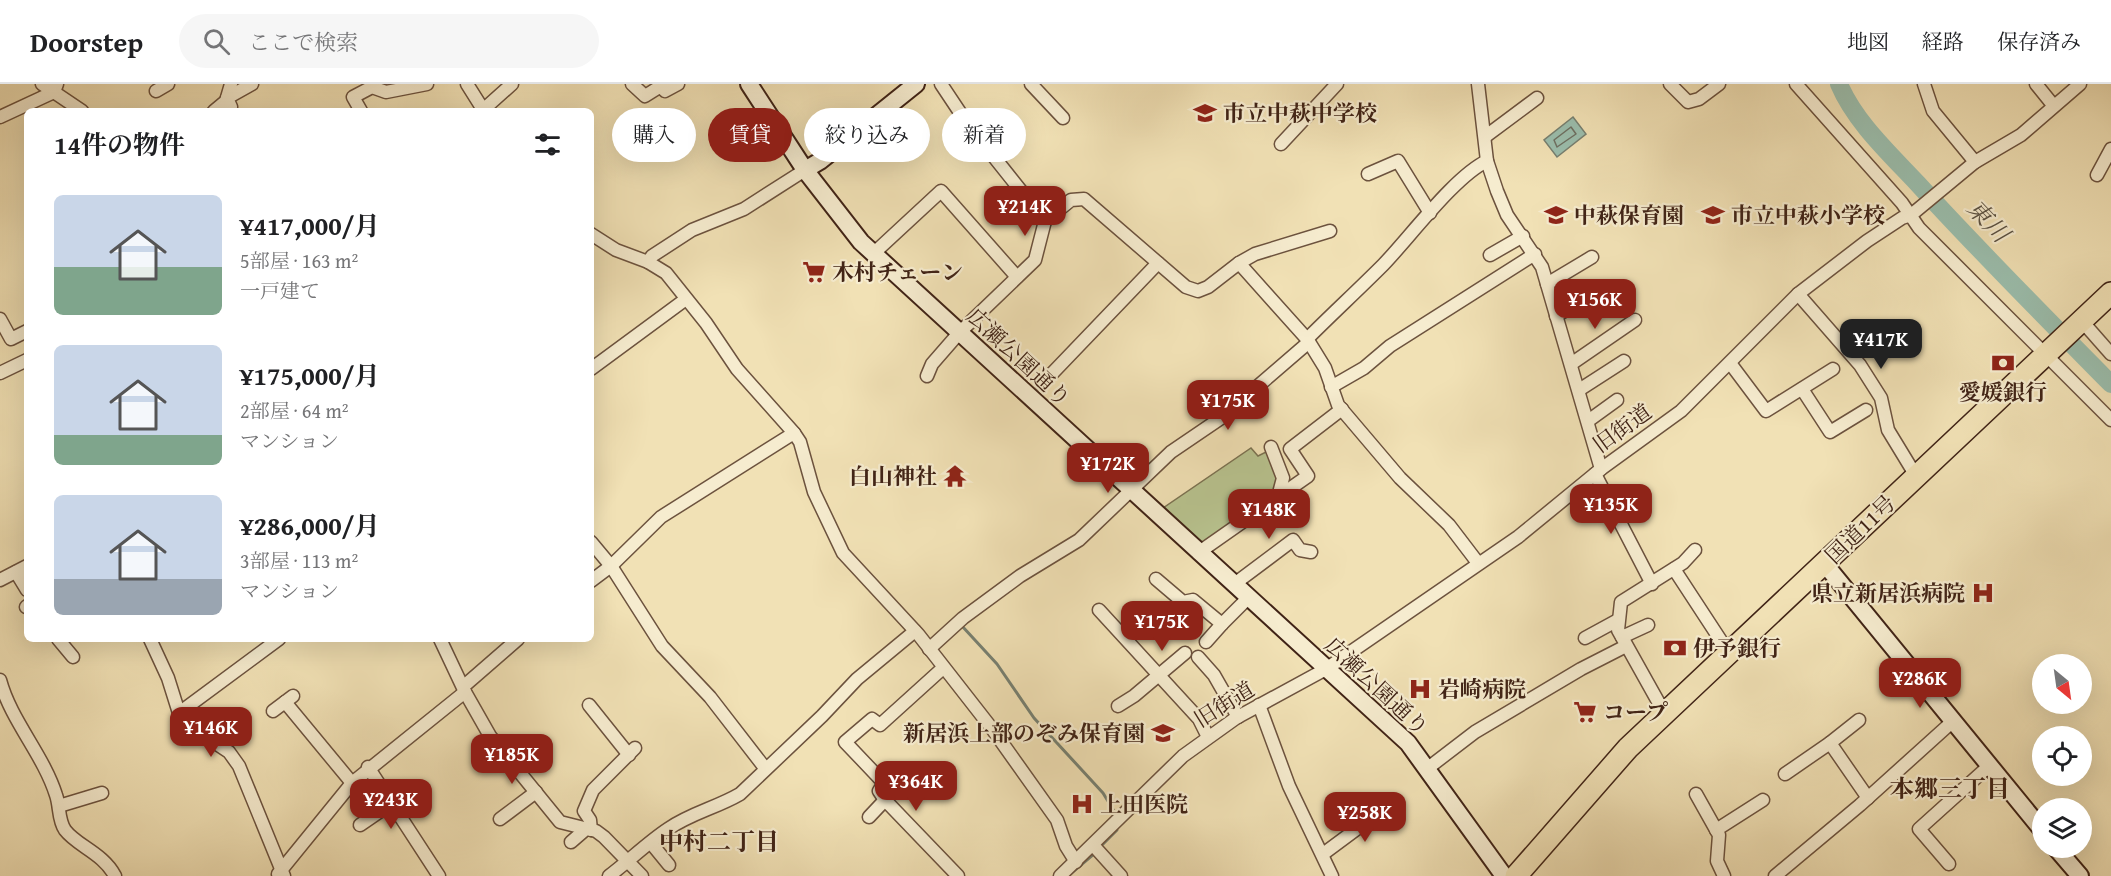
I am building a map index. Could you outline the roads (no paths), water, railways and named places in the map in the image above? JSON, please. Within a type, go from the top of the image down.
[{"type":"highway","name":"国道11号","points":[[1516,876],[1597,782],[1665,714],[2111,292]]},
{"type":"street","points":[[42,84],[56,88],[79,108]]},
{"type":"street","points":[[156,91],[168,84]]},
{"type":"street","points":[[229,102],[231,84]]},
{"type":"street","points":[[219,108],[252,84]]},
{"type":"street","points":[[359,108],[353,97],[367,88],[378,87],[386,92],[427,84]]},
{"type":"street","points":[[467,84],[481,108]]},
{"type":"street","points":[[486,108],[512,84]]},
{"type":"street","points":[[632,84],[645,96],[661,86],[665,90],[678,84]]},
{"type":"street","name":"広瀬公園通り","points":[[749,84],[832,208],[873,254],[1408,744],[1428,768],[1504,876]]},
{"type":"street","points":[[648,262],[652,256],[692,230],[744,208],[820,161],[916,84]]},
{"type":"street","points":[[941,84],[968,123],[1045,221]]},
{"type":"street","points":[[1031,84],[1063,118]]},
{"type":"street","points":[[1281,144],[1337,84]]},
{"type":"street","points":[[1478,84],[1486,136],[1487,161],[1507,215],[1535,254],[1547,284],[1588,421],[1598,471],[1652,584]]},
{"type":"street","points":[[1670,84],[1688,102],[1699,99],[1719,84]]},
{"type":"street","points":[[1796,84],[1914,213],[1919,228],[2049,351],[2111,420]]},
{"type":"street","points":[[1924,84],[1933,111],[1975,162]]},
{"type":"street","points":[[2036,84],[2053,105]]},
{"type":"street","name":"旧街道","points":[[1060,876],[1183,756],[1238,717],[1326,669],[1548,514],[1598,471],[1681,411],[1798,294],[1867,241],[1902,218],[1914,213],[1975,162],[2021,135],[2080,84]]},
{"type":"street","points":[[0,117],[56,88]]},
{"type":"street","points":[[1486,136],[1537,98]]},
{"type":"street","points":[[2097,175],[2111,149]]},
{"type":"street","points":[[1368,174],[1398,161],[1430,213]]},
{"type":"street","points":[[929,649],[963,618],[1020,576],[1078,540],[1171,452],[1221,418],[1308,341],[1463,179],[1487,161]]},
{"type":"street","points":[[873,254],[941,191],[1017,277]]},
{"type":"street","points":[[927,376],[932,364],[959,333],[1035,260],[1045,221],[1071,200],[1084,199],[1186,287],[1198,291],[1255,254],[1330,231]]},
{"type":"street","points":[[594,236],[616,250],[648,262],[666,273],[737,369],[794,433],[800,442],[814,492],[843,553],[915,631],[993,730],[1057,820],[1066,846],[1076,862]]},
{"type":"street","points":[[1490,255],[1523,236]]},
{"type":"street","points":[[1331,387],[1364,368],[1390,346],[1535,254]]},
{"type":"street","points":[[1547,284],[1592,257]]},
{"type":"street","points":[[1041,384],[1158,263]]},
{"type":"street","points":[[1239,263],[1308,341],[1325,368],[1342,409],[1400,478],[1449,525],[1478,563]]},
{"type":"street","points":[[1556,316],[1599,290]]},
{"type":"street","points":[[1798,294],[1860,365],[1881,398],[1888,430],[1916,476]]},
{"type":"street","points":[[594,367],[686,299]]},
{"type":"street","points":[[0,319],[3,333],[11,339],[24,332]]},
{"type":"street","points":[[1571,364],[1635,320]]},
{"type":"street","points":[[2079,323],[2111,354]]},
{"type":"street","points":[[0,373],[24,361]]},
{"type":"street","points":[[1579,390],[1624,361]]},
{"type":"street","points":[[1730,363],[1766,411],[1833,369]]},
{"type":"street","points":[[1802,389],[1830,432],[1866,410]]},
{"type":"street","points":[[1588,421],[1617,400]]},
{"type":"street","points":[[1198,553],[1308,476],[1290,449],[1342,409]]},
{"type":"street","points":[[594,579],[611,566],[662,516],[794,433]]},
{"type":"street","points":[[1271,447],[1283,478],[1278,497]]},
{"type":"street","points":[[1233,585],[1293,540],[1300,550],[1311,552]]},
{"type":"street","points":[[594,546],[611,566],[662,646],[710,697],[765,768]]},
{"type":"street","points":[[1665,714],[1618,630],[1621,602],[1674,569],[1695,550]]},
{"type":"street","points":[[1824,563],[2032,818]]},
{"type":"street","points":[[0,578],[22,569]]},
{"type":"street","points":[[1674,569],[1729,653]]},
{"type":"street","points":[[1156,579],[1183,602],[1193,600],[1222,624]]},
{"type":"street","points":[[1206,642],[1248,598]]},
{"type":"street","points":[[1099,610],[1199,719],[1208,737]]},
{"type":"street","points":[[1585,638],[1618,620]]},
{"type":"street","points":[[1428,768],[1474,732],[1581,669],[1648,625]]},
{"type":"street","points":[[609,876],[668,829],[701,809],[727,801],[740,794],[822,716],[857,679],[915,631]]},
{"type":"street","points":[[151,642],[168,678],[179,713],[190,726],[229,752],[239,766],[281,874]]},
{"type":"street","points":[[179,713],[275,642]]},
{"type":"street","points":[[441,642],[490,736],[560,822],[604,837],[642,876]]},
{"type":"street","points":[[281,874],[352,783],[368,767],[464,689],[515,642]]},
{"type":"street","points":[[58,644],[73,657]]},
{"type":"street","points":[[1118,705],[1159,675],[1185,652]]},
{"type":"street","points":[[1198,657],[1214,675],[1238,717]]},
{"type":"street","points":[[943,668],[880,725],[872,719],[845,742],[884,783],[879,791],[885,800],[958,876]]},
{"type":"street","points":[[0,680],[4,702],[50,780],[59,806],[61,823],[66,832],[90,848],[116,876]]},
{"type":"street","points":[[273,711],[289,699],[319,751],[352,783]]},
{"type":"street","points":[[589,705],[604,716],[632,752],[599,777],[584,811],[589,830]]},
{"type":"street","points":[[1259,705],[1289,786],[1332,876]]},
{"type":"street","points":[[1785,774],[1859,720]]},
{"type":"street","points":[[1775,876],[1790,872],[1952,722]]},
{"type":"street","points":[[1830,742],[1868,798]]},
{"type":"street","points":[[1949,864],[1919,829],[1989,766]]},
{"type":"street","points":[[368,767],[439,876]]},
{"type":"street","points":[[500,819],[536,792]]},
{"type":"street","points":[[59,806],[102,793]]},
{"type":"street","points":[[1696,794],[1719,835],[1717,861],[1724,876]]},
{"type":"street","points":[[869,817],[885,800]]},
{"type":"street","points":[[1716,830],[1763,800]]},
{"type":"street","points":[[360,825],[392,803]]},
{"type":"street","points":[[1323,854],[1389,805]]},
{"type":"street","points":[[571,842],[589,830]]},
{"type":"street","points":[[651,843],[669,865]]},
{"type":"street","points":[[1093,845],[1121,876]]},
{"type":"street","points":[[2065,858],[2080,876]]},
{"type":"water","points":[[1573,117],[1586,134],[1557,157],[1544,140]]},
{"type":"waterway","name":"東川","points":[[1839,84],[1854,111],[1885,149],[1989,260],[2111,384]]},
{"type":"waterway","points":[[962,626],[997,664],[1034,718],[1103,793],[1114,811]]},
{"type":"waterway","points":[[1103,844],[1117,830]]},
{"type":"waterway","points":[[1068,876],[1095,853]]},
{"type":"place","name":"市立中萩中学校","points":[[1205,113]]},
{"type":"place","name":"中萩保育園","points":[[1556,215]]},
{"type":"place","name":"市立中萩小学校","points":[[1713,215]]},
{"type":"place","name":"木村チェーン","points":[[814,272]]},
{"type":"place","name":"愛媛銀行","points":[[2003,363]]},
{"type":"place","name":"白山神社","points":[[955,476]]},
{"type":"place","name":"県立新居浜病院","points":[[1983,593]]},
{"type":"place","name":"伊予銀行","points":[[1675,648]]},
{"type":"place","name":"岩崎病院","points":[[1420,689]]},
{"type":"place","name":"コープ","points":[[1585,712]]},
{"type":"place","name":"新居浜上部のぞみ保育園","points":[[1163,733]]},
{"type":"place","name":"上田医院","points":[[1082,804]]},
{"type":"district","name":"本郷三丁目","points":[[1950,789]]},
{"type":"district","name":"中村二丁目","points":[[719,842]]}]
